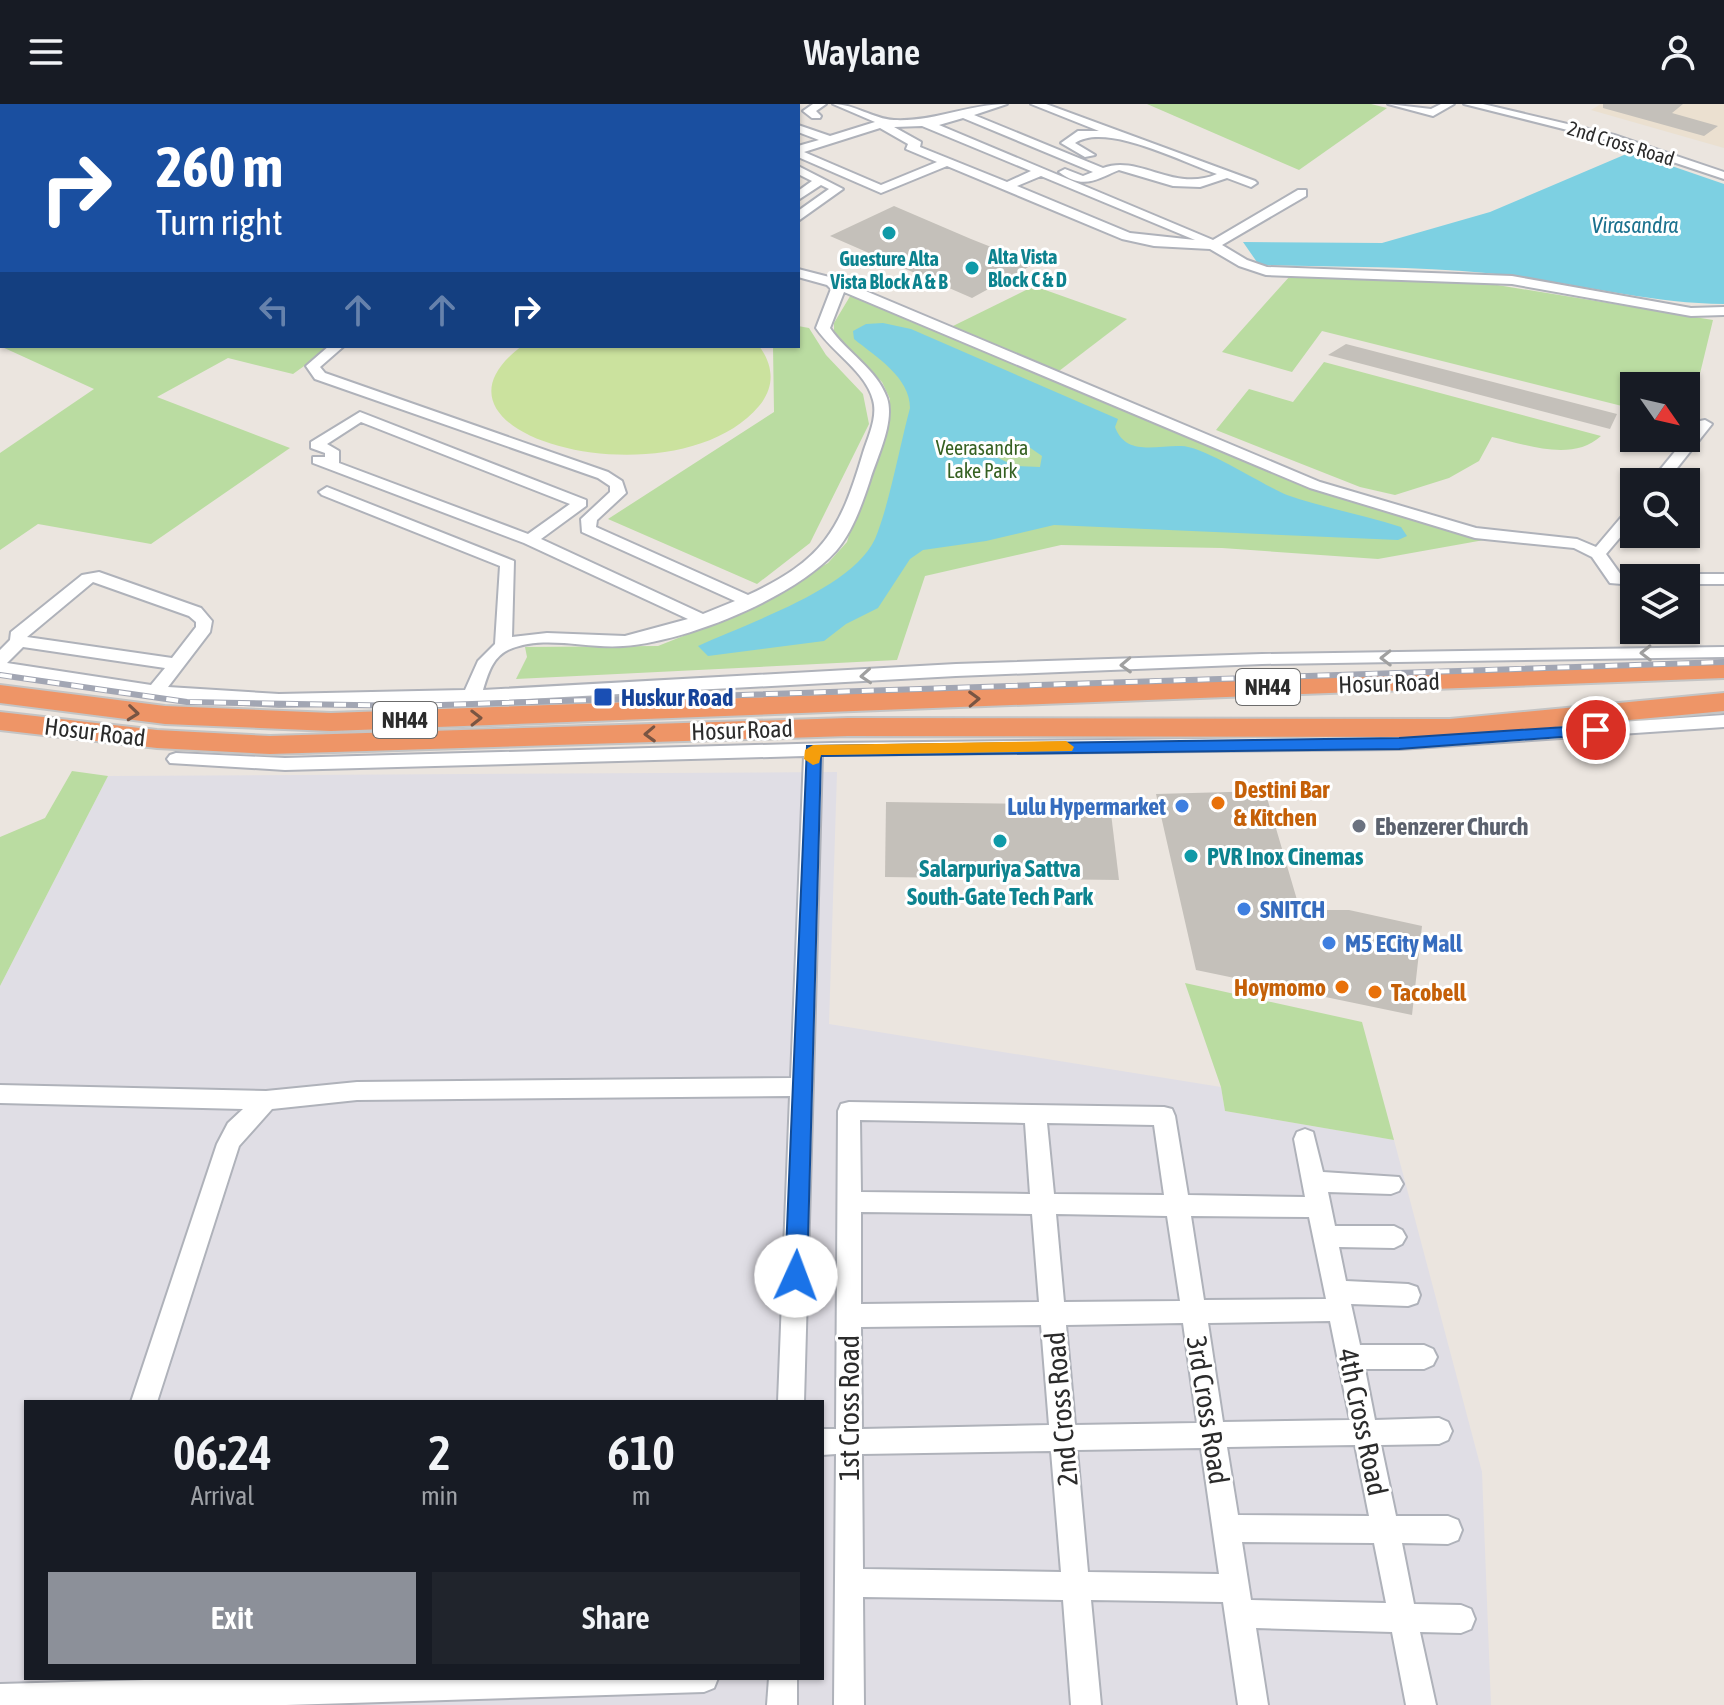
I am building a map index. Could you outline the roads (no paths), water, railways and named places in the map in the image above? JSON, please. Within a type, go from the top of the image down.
[{"type":"highway","name":"Hosur Road","points":[[0,721],[180,750],[812,728],[1724,670]]},
{"type":"highway","name":"Hosur Road","points":[[1,673],[136,714],[273,722],[812,728],[1085,725],[1122,736],[1450,728],[1674,704],[1724,702]]},
{"type":"highway","points":[[1085,725],[1132,707],[1724,687]]},
{"type":"street","points":[[816,116],[808,111],[821,104]]},
{"type":"street","points":[[838,104],[885,124],[917,144],[910,147],[1009,193],[1140,239],[1213,245],[1302,193]]},
{"type":"street","points":[[871,104],[1213,245],[1243,263],[1266,271],[1512,280],[1691,312],[1724,311]]},
{"type":"street","points":[[800,151],[885,124],[920,123],[1002,104]]},
{"type":"street","points":[[1036,104],[1251,183]]},
{"type":"street","points":[[1393,104],[1433,113],[1449,104]]},
{"type":"street","name":"2nd Cross Road","points":[[1469,104],[1610,137],[1724,176]]},
{"type":"street","points":[[966,110],[1104,173],[1150,190],[1163,181]]},
{"type":"street","points":[[800,129],[830,140]]},
{"type":"street","points":[[952,135],[970,129],[1083,180],[1119,166]]},
{"type":"street","points":[[1118,132],[1109,135],[1082,133],[1067,143],[1119,166],[1163,181],[1201,188],[1215,196]]},
{"type":"street","points":[[800,153],[881,189],[944,163]]},
{"type":"street","points":[[903,166],[929,156]]},
{"type":"street","points":[[800,171],[837,187],[836,191],[800,216]]},
{"type":"street","points":[[1009,193],[1039,172]]},
{"type":"street","points":[[1201,188],[1227,174]]},
{"type":"street","points":[[800,195],[821,180]]},
{"type":"street","points":[[800,274],[832,282],[1315,485],[1475,533],[1577,544],[1598,554],[1616,580],[1620,580]]},
{"type":"street","points":[[472,696],[486,658],[503,646],[527,640],[625,641],[703,620],[819,560],[832,546],[849,515],[882,415],[883,400],[878,388],[834,348],[823,328],[838,289],[832,282]]},
{"type":"street","points":[[335,348],[313,366],[320,376],[603,475],[617,484],[618,493],[589,519],[588,529],[746,600]]},
{"type":"street","points":[[530,540],[581,503],[360,416],[316,445],[332,451],[325,463],[530,540],[703,620]]},
{"type":"street","points":[[1669,468],[1705,424]]},
{"type":"street","points":[[327,492],[508,564],[503,646]]},
{"type":"street","points":[[1598,554],[1620,528]]},
{"type":"street","points":[[156,691],[204,628],[201,616],[99,577],[88,578],[17,636],[24,641],[176,664]]},
{"type":"street","points":[[1700,579],[1724,579]]},
{"type":"street","points":[[24,641],[1,673],[156,691],[279,700],[472,696],[932,671],[1262,659],[1724,652]]},
{"type":"street","points":[[791,1400],[804,1087],[812,728],[1436,742],[1724,721]]},
{"type":"street","points":[[0,1094],[266,1100],[357,1091],[804,1087]]},
{"type":"street","points":[[145,1400],[228,1144],[236,1130],[266,1100]]},
{"type":"street","name":"1st Cross Road","points":[[849,1705],[849,1111],[1035,1113]]},
{"type":"street","name":"2nd Cross Road","points":[[1035,1113],[1086,1705]]},
{"type":"street","name":"3rd Cross Road","points":[[1035,1113],[1164,1116],[1253,1705]]},
{"type":"street","name":"4th Cross Road","points":[[1305,1139],[1421,1705]]},
{"type":"street","points":[[849,1202],[1177,1205],[1316,1194],[1391,1184]]},
{"type":"street","points":[[1325,1236],[1394,1237]]},
{"type":"street","points":[[849,1316],[1193,1312],[1408,1295]]},
{"type":"street","points":[[1350,1357],[1424,1357]]},
{"type":"street","points":[[824,1442],[1439,1431]]},
{"type":"street","points":[[1226,1528],[1448,1530]]},
{"type":"street","points":[[849,1583],[1076,1586],[1403,1617],[1461,1619]]},
{"type":"street","points":[[0,1699],[50,1688],[573,1680]]},
{"type":"street","points":[[782,1705],[783,1680]]},
{"type":"water","name":"Virasandra","points":[[1631,152],[1724,184],[1724,304],[1664,300],[1486,273],[1259,265],[1243,242],[1382,243],[1490,212]]},
{"type":"water","points":[[883,323],[911,329],[1118,419],[1115,427],[1120,436],[1135,446],[1181,446],[1204,452],[1287,495],[1401,527],[1407,536],[1398,540],[1054,525],[986,541],[923,550],[910,559],[878,608],[846,624],[824,641],[708,656],[698,646],[822,589],[845,574],[863,557],[875,539],[890,493],[910,408],[898,377],[854,339],[853,331],[866,324]],"holes":[[[1019,440],[1042,456],[1040,467],[1015,466],[990,454],[990,449],[1002,442]]]},
{"type":"railway","points":[[0,675],[187,702],[411,706],[1724,662]]},
{"type":"place","name":"Guesture Alta Vista Block A & B","points":[[889,233]]},
{"type":"place","name":"Alta Vista Block C & D","points":[[972,268]]},
{"type":"place","name":"Huskur Road","points":[[603,697]]},
{"type":"place","name":"Destini Bar & Kitchen","points":[[1218,803]]},
{"type":"place","name":"Lulu Hypermarket","points":[[1182,806]]},
{"type":"place","name":"Ebenzerer Church","points":[[1359,826]]},
{"type":"place","name":"Salarpuriya Sattva South-Gate Tech Park","points":[[1000,841]]},
{"type":"place","name":"PVR Inox Cinemas","points":[[1191,856]]},
{"type":"place","name":"SNITCH","points":[[1244,909]]},
{"type":"place","name":"M5 ECity Mall","points":[[1329,943]]},
{"type":"place","name":"Hoymomo","points":[[1342,987]]},
{"type":"place","name":"Tacobell","points":[[1375,992]]},
{"type":"park label","name":"Veerasandra Lake Park","points":[[982,458]]}]
